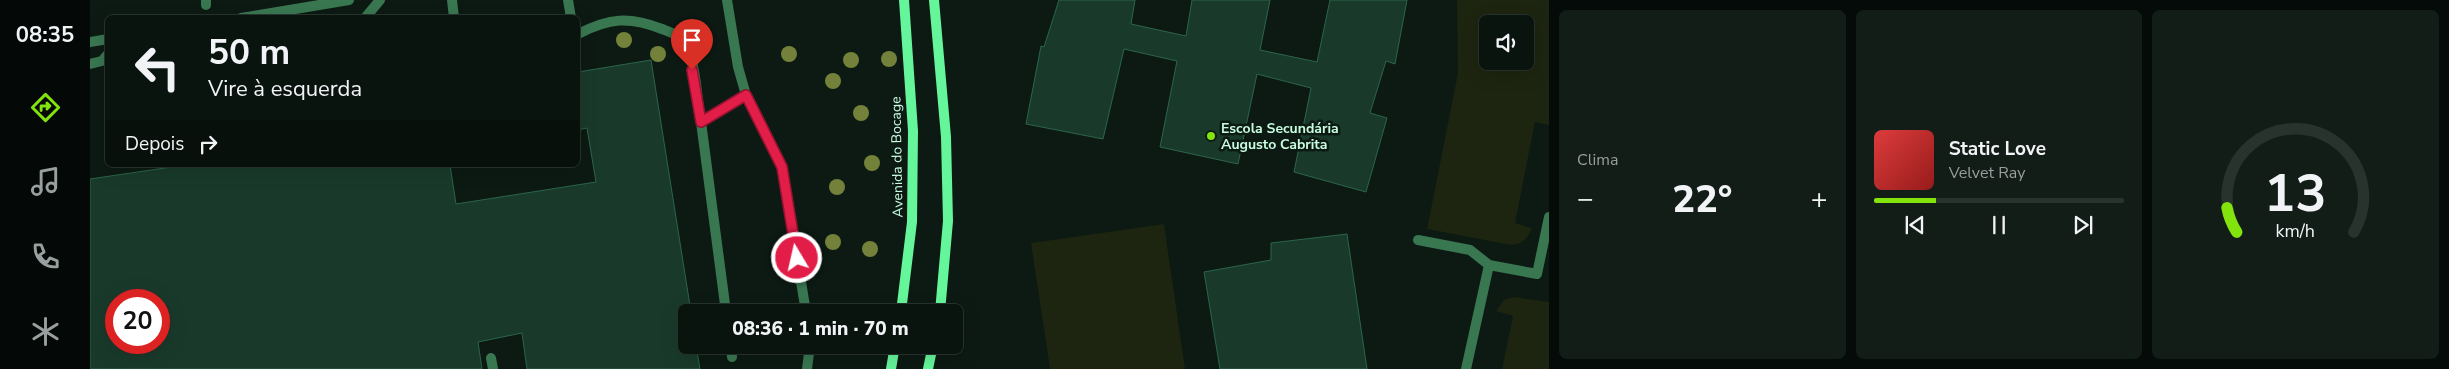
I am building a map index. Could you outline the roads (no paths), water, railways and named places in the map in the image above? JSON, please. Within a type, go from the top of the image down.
[{"type":"main road","name":"Avenida do Bocage","points":[[902,304],[912,222],[913,131],[904,0]]},
{"type":"main road","points":[[934,0],[946,138],[948,221],[941,304]]},
{"type":"main road","points":[[891,369],[894,354]]},
{"type":"main road","points":[[928,369],[931,354]]},
{"type":"street","points":[[259,15],[349,0]]},
{"type":"street","points":[[368,15],[380,0]]},
{"type":"street","points":[[452,0],[454,15]]},
{"type":"street","points":[[568,0],[570,15]]},
{"type":"street","points":[[727,0],[738,67],[746,95],[782,167],[805,304]]},
{"type":"street","points":[[580,33],[607,21],[625,20],[646,22],[673,33],[684,40],[689,52],[701,122],[725,304]]},
{"type":"street","points":[[90,42],[105,40]]},
{"type":"street","points":[[90,64],[102,61],[105,58]]},
{"type":"street","points":[[701,122],[746,95]]},
{"type":"street","points":[[1418,240],[1470,250],[1489,264],[1537,274],[1549,216]]},
{"type":"street","points":[[1466,369],[1489,264]]},
{"type":"street","points":[[807,369],[809,354]]},
{"type":"street","points":[[491,358],[493,369]]},
{"type":"place","name":"Escola Secundária Augusto Cabrita","points":[[1211,136]]}]
